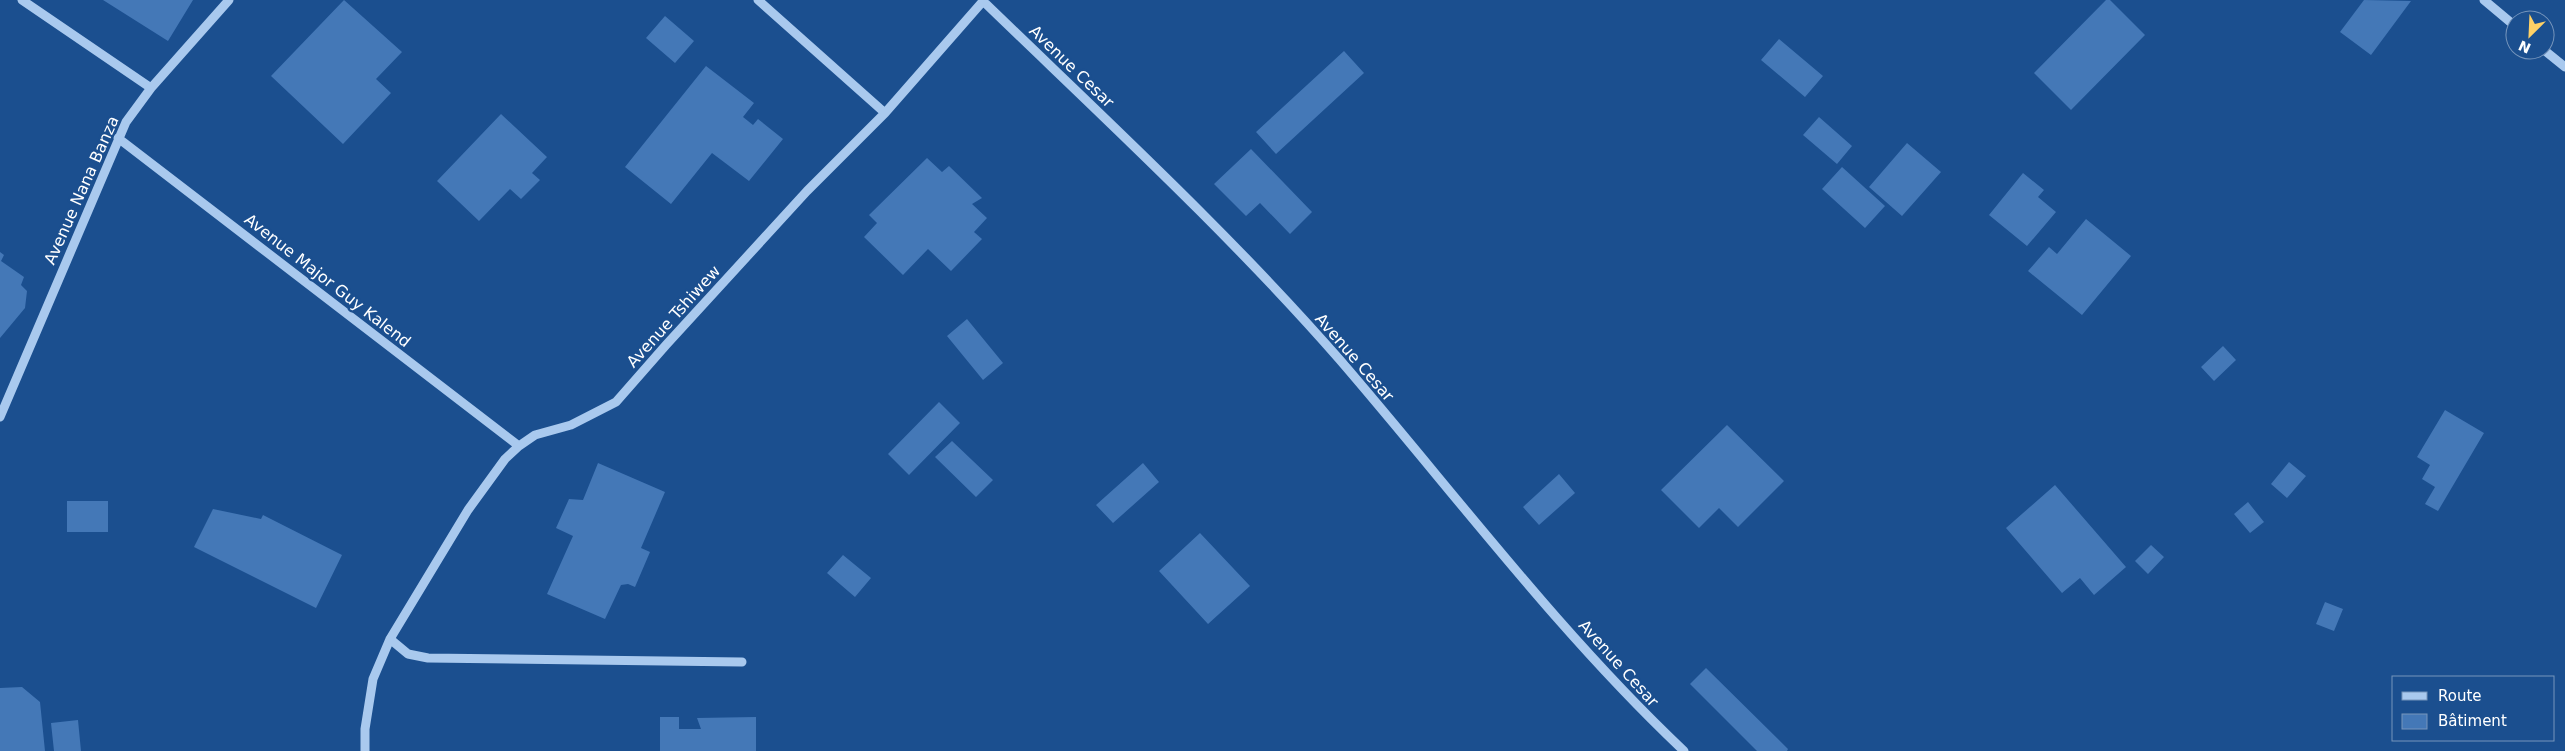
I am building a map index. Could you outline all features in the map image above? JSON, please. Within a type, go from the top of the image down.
[{"type":"street","points":[[22,0],[151,88]]},
{"type":"street","name":"Avenue Nana Banza","points":[[0,417],[126,122],[151,88],[229,0]]},
{"type":"street","points":[[758,0],[885,113]]},
{"type":"street","points":[[2484,0],[2505,18]]},
{"type":"street","name":"Avenue Tshiwew","points":[[365,751],[365,729],[373,679],[390,639],[468,510],[505,459],[519,446],[536,435],[571,425],[616,402],[800,198],[885,113],[984,1]]},
{"type":"street","name":"Avenue Cesar","points":[[984,1],[1261,274],[1338,358],[1600,666],[1684,751]]},
{"type":"street","points":[[2555,59],[2565,67]]},
{"type":"street","name":"Avenue Major Guy Kalend","points":[[118,138],[519,446]]},
{"type":"street","points":[[390,639],[408,654],[428,658],[742,662]]},
{"type":"building","points":[[103,0],[193,0],[168,41]]},
{"type":"building","points":[[344,0],[402,52],[376,79],[391,93],[343,144],[271,76]]},
{"type":"building","points":[[2106,0],[2110,0],[2145,35],[2071,110],[2034,73]]},
{"type":"building","points":[[2364,0],[2411,1],[2371,55],[2340,32]]},
{"type":"building","points":[[665,16],[694,41],[675,63],[646,38]]},
{"type":"building","points":[[1779,39],[1823,76],[1805,97],[1761,60]]},
{"type":"building","points":[[1344,51],[1364,73],[1276,154],[1256,132]]},
{"type":"building","points":[[706,66],[754,103],[743,117],[753,125],[758,119],[783,139],[749,181],[712,153],[671,204],[625,167]]},
{"type":"building","points":[[501,114],[547,157],[532,173],[540,180],[521,199],[510,189],[479,221],[437,181]]},
{"type":"building","points":[[1819,117],[1852,146],[1837,164],[1803,135]]},
{"type":"building","points":[[1907,143],[1941,172],[1902,216],[1869,187]]},
{"type":"building","points":[[1251,149],[1312,212],[1290,234],[1260,203],[1246,216],[1214,184]]},
{"type":"building","points":[[927,158],[942,172],[949,166],[982,198],[972,204],[987,218],[974,232],[982,239],[951,271],[928,249],[903,275],[864,237],[877,223],[869,215]]},
{"type":"building","points":[[1842,167],[1885,206],[1865,228],[1822,189]]},
{"type":"building","points":[[2023,173],[2044,190],[2038,197],[2056,212],[2027,246],[1989,215]]},
{"type":"building","points":[[2086,219],[2131,256],[2082,315],[2028,271],[2049,247],[2057,254]]},
{"type":"building","points":[[0,252],[4,255],[1,261],[24,277],[21,285],[27,291],[25,308],[0,338]]},
{"type":"building","points":[[967,319],[1003,363],[983,380],[947,336]]},
{"type":"building","points":[[2223,346],[2236,360],[2214,381],[2201,367]]},
{"type":"building","points":[[939,402],[960,423],[909,475],[888,454]]},
{"type":"building","points":[[2445,410],[2484,433],[2438,511],[2425,504],[2435,487],[2422,479],[2430,465],[2417,457]]},
{"type":"building","points":[[1727,425],[1784,481],[1738,527],[1719,508],[1699,528],[1661,490]]},
{"type":"building","points":[[952,441],[993,480],[976,497],[935,457]]},
{"type":"building","points":[[2289,462],[2306,476],[2287,498],[2271,484]]},
{"type":"building","points":[[598,463],[665,492],[641,548],[650,552],[635,587],[628,584],[621,585],[605,619],[547,594],[573,536],[556,528],[569,499],[583,500]]},
{"type":"building","points":[[1143,463],[1159,482],[1113,523],[1096,505]]},
{"type":"building","points":[[1559,474],[1575,493],[1539,525],[1523,507]]},
{"type":"building","points":[[2055,485],[2126,567],[2094,595],[2080,578],[2062,593],[2006,528]]},
{"type":"building","points":[[67,501],[108,501],[108,532],[67,532]]},
{"type":"building","points":[[2248,502],[2264,522],[2250,533],[2234,514]]},
{"type":"building","points":[[213,509],[261,519],[263,515],[342,555],[316,608],[194,547]]},
{"type":"building","points":[[1200,533],[1250,586],[1208,624],[1159,571]]},
{"type":"building","points":[[2151,545],[2164,557],[2148,574],[2135,561]]},
{"type":"building","points":[[843,555],[871,578],[855,597],[827,573]]},
{"type":"building","points":[[2325,602],[2343,609],[2334,631],[2316,624]]},
{"type":"building","points":[[1706,668],[1788,749],[1787,751],[1757,751],[1690,684]]},
{"type":"building","points":[[22,687],[40,702],[45,751],[0,751],[0,688]]},
{"type":"building","points":[[660,717],[679,717],[679,729],[701,729],[697,718],[756,717],[756,751],[660,751]]},
{"type":"building","points":[[78,720],[81,751],[54,751],[51,723]]}]
